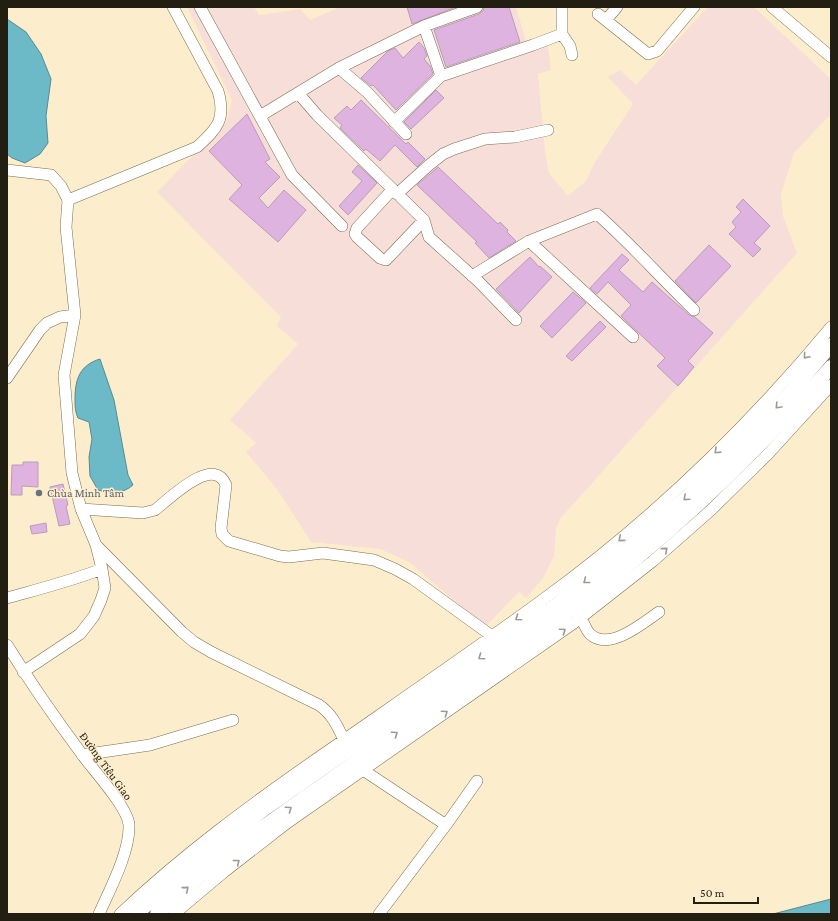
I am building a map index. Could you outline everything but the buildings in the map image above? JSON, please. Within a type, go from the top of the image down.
[{"type":"main road","points":[[157,914],[329,772],[555,606],[630,547],[688,496],[745,440],[788,395],[831,345]]},
{"type":"main road","points":[[136,914],[201,858],[264,810],[329,772],[565,615],[642,555],[700,504],[757,448],[831,366]]},
{"type":"street","points":[[68,200],[197,147],[217,127],[221,116],[222,104],[218,91],[173,7]]},
{"type":"street","points":[[200,7],[292,175],[342,226]]},
{"type":"street","points":[[260,116],[339,68],[424,26],[477,7]]},
{"type":"street","points":[[562,7],[562,34],[570,46],[572,55]]},
{"type":"street","points":[[617,7],[602,17],[648,54],[653,54],[657,51],[694,7]]},
{"type":"street","points":[[772,7],[785,11],[829,52]]},
{"type":"street","points":[[424,26],[441,76]]},
{"type":"street","points":[[394,122],[441,76],[562,34]]},
{"type":"street","points":[[339,68],[367,92],[406,134]]},
{"type":"street","points":[[298,93],[316,115],[424,220],[429,237],[472,276],[516,320]]},
{"type":"street","points":[[424,220],[386,260],[380,258],[355,234],[357,228],[395,192],[443,154],[484,139],[515,137],[548,130]]},
{"type":"street","points":[[7,170],[51,175],[61,186],[68,200],[66,227],[75,315],[64,375],[72,473],[81,509],[96,546],[105,588],[94,616],[80,634],[24,672]]},
{"type":"street","points":[[472,276],[530,241],[597,214],[621,236],[694,310]]},
{"type":"street","points":[[530,241],[633,337]]},
{"type":"street","points":[[7,378],[40,330],[47,323],[60,317],[75,315]]},
{"type":"street","points":[[174,914],[224,872],[281,828],[329,772],[344,740],[546,598],[620,540],[678,489],[735,434],[778,388],[831,327]]},
{"type":"street","points":[[120,914],[137,897],[192,851],[255,803],[329,772],[364,770],[581,618],[653,561],[711,510],[768,454],[831,385]]},
{"type":"street","points":[[81,509],[143,513],[149,512],[155,510],[197,478],[213,474],[219,475],[224,479],[226,485],[221,528],[222,534],[229,541],[280,556],[288,557],[323,553],[374,560],[394,568],[413,579],[492,636]]},
{"type":"street","points":[[96,546],[169,620],[194,642],[211,652],[318,705],[327,711],[334,719],[344,740]]},
{"type":"street","points":[[7,598],[78,578],[102,569]]},
{"type":"street","points":[[581,618],[589,633],[603,640],[610,640],[632,630],[660,612]]},
{"type":"street","name":"Đường Tiêu Giao","points":[[7,645],[82,755],[119,802],[129,824],[128,845],[99,914]]},
{"type":"street","points":[[82,755],[150,745],[234,720]]},
{"type":"street","points":[[364,770],[446,825]]},
{"type":"street","points":[[379,914],[477,781]]},
{"type":"shaded area","points":[[187,7],[254,7],[259,15],[300,9],[310,20],[340,7],[516,7],[527,45],[547,40],[551,70],[538,74],[545,151],[549,173],[568,196],[586,181],[595,162],[633,104],[608,77],[620,70],[636,85],[708,7],[754,7],[831,79],[831,114],[794,153],[781,194],[783,216],[797,253],[560,519],[556,529],[554,556],[543,578],[526,598],[519,592],[485,627],[409,562],[380,549],[311,542],[277,489],[246,452],[256,443],[230,420],[298,344],[277,326],[281,317],[157,192],[226,122],[232,100]]},
{"type":"water","points":[[7,19],[26,32],[41,54],[51,79],[46,116],[48,143],[40,154],[25,163],[12,158],[7,154]]},
{"type":"water","points":[[100,359],[114,400],[128,475],[133,485],[121,492],[107,492],[98,490],[90,476],[89,457],[92,439],[89,422],[78,418],[75,408],[76,385],[80,374],[88,365]]},
{"type":"water","points":[[831,899],[831,914],[773,914]]},
{"type":"place","name":"Chùa Minh Tâm","points":[[39,493]]}]
